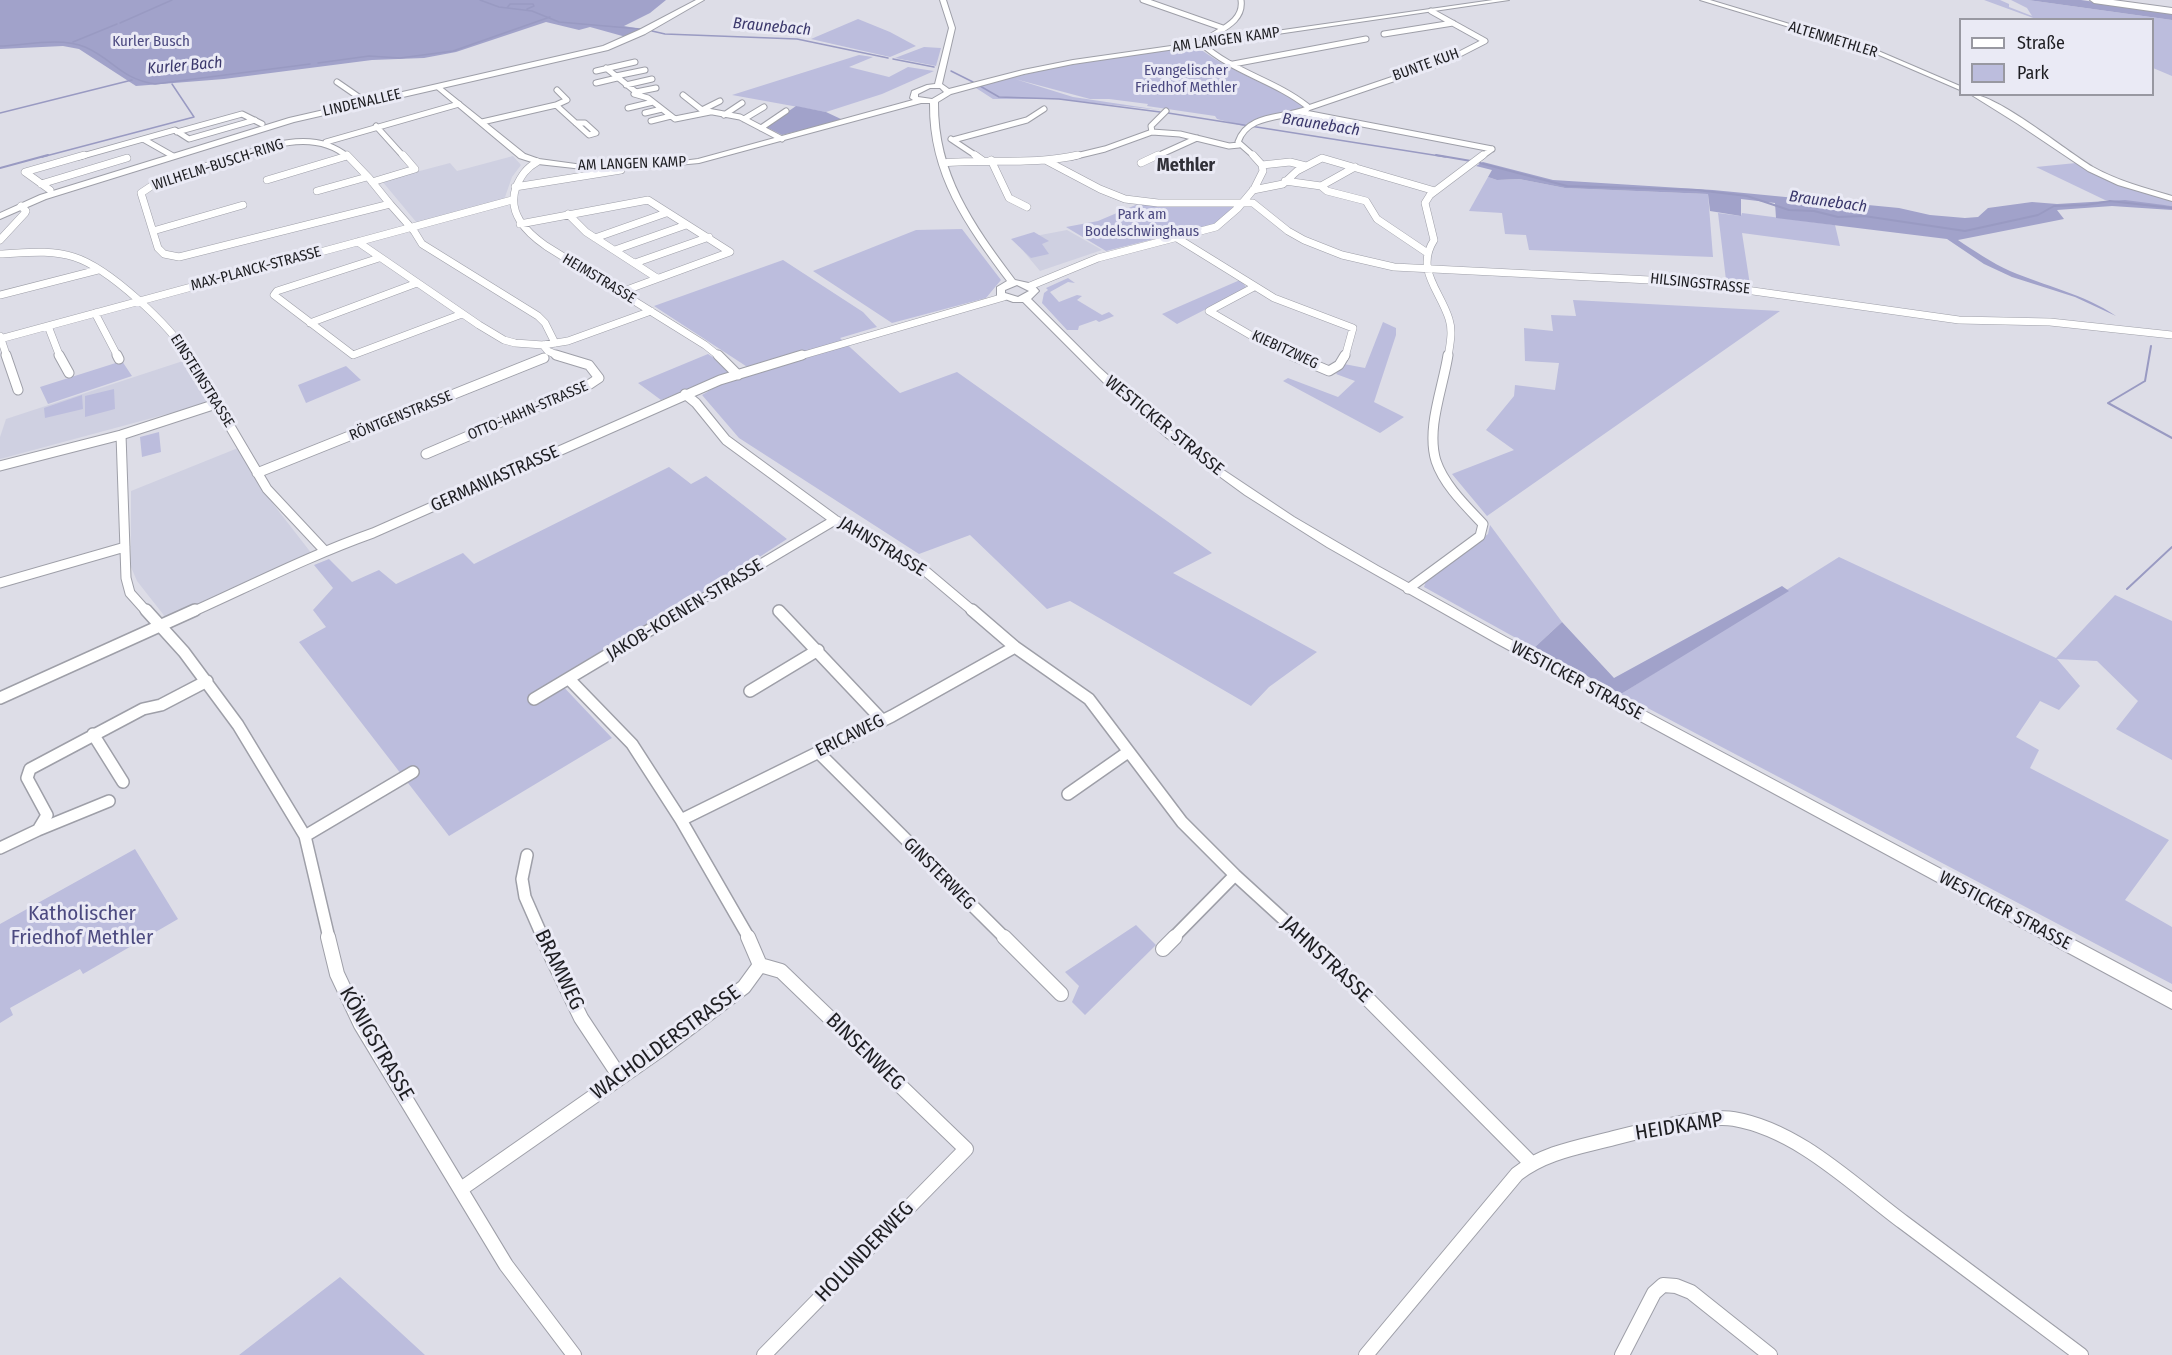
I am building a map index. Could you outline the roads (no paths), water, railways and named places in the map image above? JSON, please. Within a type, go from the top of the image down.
[{"type":"highway","points":[[2094,0],[2172,9]]},
{"type":"highway","points":[[2119,0],[2172,9]]},
{"type":"main road","name":"LINDENALLEE","points":[[0,216],[21,206],[173,156],[292,120],[605,48],[650,28],[701,0]]},
{"type":"street","points":[[938,86],[952,28],[944,0]]},
{"type":"street","points":[[1143,0],[1223,28]]},
{"type":"street","points":[[1211,42],[1210,37],[1240,14],[1243,5],[1241,0]]},
{"type":"street","name":"AM LANGEN KAMP","points":[[948,92],[1050,66],[1506,0]]},
{"type":"street","name":"ALTENMETHLER","points":[[1703,0],[1874,51],[1959,88]]},
{"type":"street","name":"BUNTE KUH","points":[[1308,108],[1446,61],[1485,41],[1431,11]]},
{"type":"street","points":[[1384,34],[1453,24]]},
{"type":"street","points":[[1228,66],[1366,39]]},
{"type":"street","points":[[1201,43],[1212,56],[1228,66],[1293,96],[1308,108],[1247,126],[1239,136],[1239,145]]},
{"type":"street","points":[[596,71],[635,62]]},
{"type":"street","points":[[606,68],[636,92],[634,94],[648,98],[679,120],[710,112]]},
{"type":"street","points":[[596,83],[645,70]]},
{"type":"street","points":[[626,85],[652,79]]},
{"type":"street","points":[[338,82],[366,102]]},
{"type":"street","name":"AM LANGEN KAMP","points":[[437,86],[518,154],[537,162],[582,166],[680,164],[715,158],[918,101]]},
{"type":"street","points":[[938,86],[948,92],[934,101],[918,101],[913,96],[920,89],[938,86]]},
{"type":"street","points":[[636,92],[656,88]]},
{"type":"street","points":[[482,122],[556,105],[567,100],[557,90]]},
{"type":"street","points":[[683,95],[702,110],[744,119],[782,139]]},
{"type":"street","points":[[1976,96],[2021,122],[2091,169],[2121,183],[2172,199]]},
{"type":"street","points":[[702,110],[720,101]]},
{"type":"street","points":[[934,101],[935,134],[943,163],[964,214],[1013,283],[1028,292]]},
{"type":"street","points":[[628,108],[653,102]]},
{"type":"street","points":[[724,115],[742,103]]},
{"type":"street","points":[[326,142],[375,126],[459,104]]},
{"type":"street","points":[[556,105],[576,123]]},
{"type":"street","points":[[744,119],[764,107]]},
{"type":"street","points":[[645,113],[662,109]]},
{"type":"street","points":[[982,160],[952,139],[1027,120],[1044,110]]},
{"type":"street","points":[[761,128],[786,111]]},
{"type":"street","points":[[1152,132],[1150,126],[1166,111]]},
{"type":"street","points":[[1300,112],[1492,149],[1435,191],[1425,203],[1434,240],[1426,252],[1427,269],[1451,327],[1449,360],[1431,440],[1436,462],[1450,484],[1483,524],[1483,531],[1480,536],[1407,589]]},
{"type":"street","points":[[50,190],[25,172],[240,114],[245,114],[262,124]]},
{"type":"street","points":[[651,121],[671,116]]},
{"type":"street","points":[[189,139],[255,120]]},
{"type":"street","points":[[317,191],[414,168],[375,126]]},
{"type":"street","points":[[177,132],[202,147]]},
{"type":"street","points":[[943,163],[982,160],[1047,161],[1105,149],[1152,132],[1167,132],[1228,146],[1239,145],[1262,165],[1263,175],[1232,217],[1223,224],[1208,230],[1098,258],[1028,292],[1004,297],[1000,294],[1000,289],[1013,283]]},
{"type":"street","points":[[1141,163],[1197,138]]},
{"type":"street","points":[[143,139],[173,156]]},
{"type":"street","name":"WILHELM-BUSCH-RING","points":[[326,142],[311,140],[284,143],[145,189],[141,193],[158,248],[164,254],[178,257],[390,204]]},
{"type":"street","points":[[326,142],[347,156],[370,179],[411,227],[422,244],[538,316],[545,323],[555,343]]},
{"type":"street","points":[[113,148],[137,164]]},
{"type":"street","points":[[267,180],[347,156]]},
{"type":"street","points":[[41,184],[127,158]]},
{"type":"street","points":[[1253,189],[1272,188],[1322,158],[1435,191]]},
{"type":"street","points":[[991,160],[1009,198],[1027,207]]},
{"type":"street","points":[[1047,161],[1100,189],[1125,199],[1158,203],[1243,201]]},
{"type":"street","points":[[537,162],[524,170],[515,187],[512,200],[520,224],[645,200],[651,201],[666,213],[709,237],[730,252],[621,292]]},
{"type":"street","points":[[1262,165],[1290,162],[1306,166]]},
{"type":"street","points":[[1321,186],[1355,167]]},
{"type":"street","name":"AM LANGEN KAMP","points":[[515,187],[621,170]]},
{"type":"street","points":[[1285,182],[1321,186],[1327,191],[1366,201],[1377,219],[1426,252]]},
{"type":"street","name":"MAX-PLANCK-STRASSE","points":[[0,338],[512,200]]},
{"type":"street","name":"HILSINGSTRASSE","points":[[1243,201],[1260,206],[1277,224],[1309,242],[1375,263],[1427,269],[1700,282],[1959,320],[2050,322],[2172,335]]},
{"type":"street","points":[[153,231],[243,205]]},
{"type":"street","points":[[0,240],[25,213],[26,211],[21,206]]},
{"type":"street","points":[[595,238],[666,213]]},
{"type":"street","points":[[568,214],[595,238],[657,278]]},
{"type":"street","name":"HEIMSTRASSE","points":[[520,224],[546,246],[718,355],[738,375]]},
{"type":"street","points":[[615,250],[686,225]]},
{"type":"street","points":[[635,263],[709,237]]},
{"type":"street","name":"KIEBITZWEG","points":[[1177,238],[1254,288],[1309,313],[1353,328],[1347,351],[1337,367],[1329,370],[1310,363],[1240,329],[1209,311],[1254,288]]},
{"type":"street","name":"OTTO-HAHN-STRASSE","points":[[358,242],[462,314],[504,340],[543,345],[555,343],[597,333],[651,311]]},
{"type":"street","name":"EINSTEINSTRASSE","points":[[0,255],[62,254],[75,257],[98,270],[141,301],[165,324],[181,344],[257,473],[275,498],[324,550]]},
{"type":"street","points":[[379,258],[274,293],[353,355],[462,314]]},
{"type":"street","points":[[0,295],[98,270]]},
{"type":"street","points":[[310,323],[417,283]]},
{"type":"street","name":"WESTICKER STRASSE","points":[[1028,292],[1087,363],[1172,437],[1289,518],[1407,589],[2172,1001]]},
{"type":"street","name":"GERMANIASTRASSE","points":[[0,698],[299,564],[324,550],[373,533],[686,394],[738,375],[1004,297]]},
{"type":"street","points":[[95,313],[119,359]]},
{"type":"street","points":[[48,326],[61,360],[69,373]]},
{"type":"street","points":[[0,338],[18,390]]},
{"type":"street","name":"OTTO-HAHN-STRASSE","points":[[426,454],[590,384],[598,378],[597,373],[584,362],[553,354],[543,345]]},
{"type":"street","name":"RÖNTGENSTRASSE","points":[[257,473],[544,358]]},
{"type":"street","name":"JAHNSTRASSE","points":[[686,394],[726,440],[836,520],[917,564],[1015,647],[1089,699],[1182,822],[1235,875],[1339,970],[1531,1163]]},
{"type":"street","points":[[0,466],[121,435],[216,404]]},
{"type":"street","name":"KÖNIGSTRASSE","points":[[121,435],[126,578],[130,592],[151,617],[162,626],[207,681],[257,754],[305,836],[337,974],[361,1025],[506,1265],[574,1355]]},
{"type":"street","name":"JAKOB-KOENEN-STRASSE","points":[[534,699],[836,520]]},
{"type":"street","points":[[0,584],[125,547]]},
{"type":"street","points":[[779,611],[882,720]]},
{"type":"street","name":"ERICAWEG","points":[[681,820],[974,673],[1015,647]]},
{"type":"street","points":[[750,691],[818,650]]},
{"type":"street","points":[[569,679],[632,744],[681,820],[754,948],[760,965]]},
{"type":"street","points":[[39,830],[47,815],[27,778],[30,769],[143,709],[161,705],[207,681]]},
{"type":"street","points":[[93,734],[123,782]]},
{"type":"street","name":"GINSTERWEG","points":[[818,752],[1061,994]]},
{"type":"street","points":[[1068,794],[1128,752]]},
{"type":"street","points":[[305,836],[413,772]]},
{"type":"street","points":[[0,848],[110,801]]},
{"type":"street","name":"BRAMWEG","points":[[527,855],[522,879],[525,897],[532,915],[581,1018],[620,1077]]},
{"type":"street","points":[[1163,949],[1235,875]]},
{"type":"street","name":"WACHOLDERSTRASSE","points":[[461,1189],[744,987],[760,965]]},
{"type":"street","name":"BINSENWEG","points":[[760,965],[781,971],[966,1149]]},
{"type":"street","name":"HEIDKAMP","points":[[1365,1355],[1517,1174],[1531,1163],[1545,1156],[1634,1133],[1710,1119],[1731,1118],[1759,1124],[1816,1157],[2081,1355]]},
{"type":"street","name":"HOLUNDERWEG","points":[[764,1355],[966,1149]]},
{"type":"street","points":[[1622,1355],[1654,1293],[1663,1286],[1676,1286],[1690,1292],[1770,1355]]},
{"type":"waterway","points":[[120,23],[172,0]]},
{"type":"waterway","name":"Braunebach","points":[[480,0],[507,8]]},
{"type":"waterway","points":[[507,8],[510,4],[533,4],[534,6],[527,9]]},
{"type":"waterway","name":"Braunebach","points":[[507,8],[532,11],[548,18]]},
{"type":"waterway","name":"Kurler Bach","points":[[318,63],[369,56],[400,58],[453,51],[548,18]]},
{"type":"waterway","name":"Braunebach","points":[[548,18],[559,22],[640,29]]},
{"type":"waterway","points":[[73,42],[117,24]]},
{"type":"waterway","name":"Braunebach","points":[[652,31],[665,34],[797,39],[888,58]]},
{"type":"waterway","name":"Kurler Bach","points":[[0,46],[43,42],[75,44],[95,52],[134,78],[155,84],[310,64]]},
{"type":"waterway","name":"Braunebach","points":[[893,59],[934,67]]},
{"type":"waterway","name":"Braunebach","points":[[951,71],[973,82]]},
{"type":"waterway","points":[[0,113],[132,80]]},
{"type":"waterway","points":[[42,157],[194,117],[172,84]]},
{"type":"waterway","name":"Braunebach","points":[[980,86],[999,97],[1059,99],[1160,112]]},
{"type":"waterway","name":"Braunebach","points":[[1168,113],[1446,157]]},
{"type":"waterway","points":[[0,168],[48,155]]},
{"type":"waterway","name":"Braunebach","points":[[1436,155],[1471,161]]},
{"type":"waterway","name":"Braunebach","points":[[1480,163],[1567,186],[1697,190],[1747,196],[1789,210],[1814,211],[1838,217],[1864,216],[1965,231],[2038,215],[2054,206],[2086,205],[2110,201],[2172,208]]},
{"type":"waterway","points":[[2151,346],[2145,381],[2108,403],[2172,438]]},
{"type":"waterway","points":[[2127,589],[2172,547]]},
{"type":"district","name":"Methler","points":[[1186,166]]},
{"type":"park label","name":"Kurler Busch","points":[[151,42]]},
{"type":"park label","name":"Evangelischer Friedhof Methler","points":[[1186,80]]},
{"type":"park label","name":"Park am Bodelschwinghaus","points":[[1142,224]]},
{"type":"park label","name":"Katholischer Friedhof Methler","points":[[82,926]]}]
